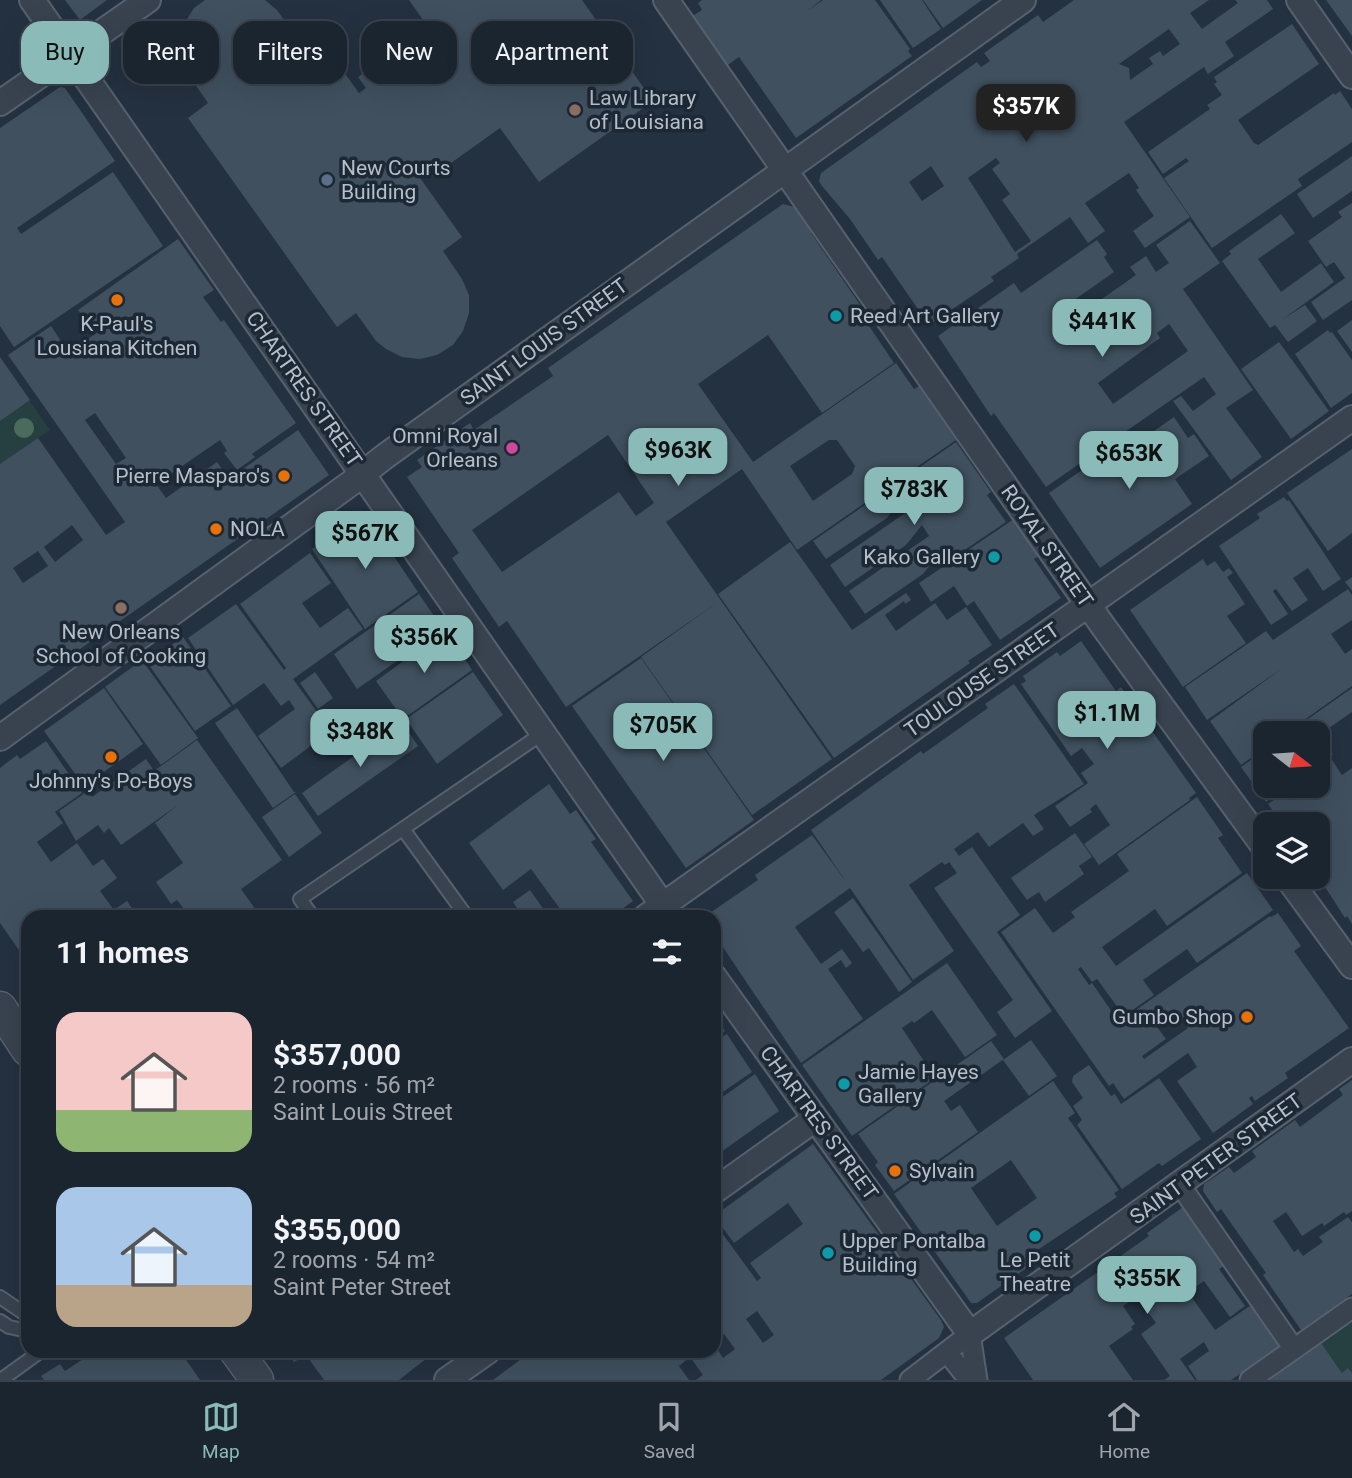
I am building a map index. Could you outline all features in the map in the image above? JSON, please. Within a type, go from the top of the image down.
[{"type":"street","name":"CHARTRES STREET","points":[[32,0],[47,21]]},
{"type":"street","points":[[109,27],[148,0]]},
{"type":"street","name":"ROYAL STREET","points":[[666,0],[1088,604],[1253,831]]},
{"type":"street","name":"SAINT LOUIS STREET","points":[[0,738],[784,169],[1023,0]]},
{"type":"street","points":[[1298,0],[1352,76]]},
{"type":"street","points":[[0,103],[27,84]]},
{"type":"street","name":"CHARTRES STREET","points":[[91,84],[543,733],[658,910]]},
{"type":"street","name":"TOULOUSE STREET","points":[[664,910],[1088,604],[1352,418]]},
{"type":"street","points":[[1296,889],[1352,966]]},
{"type":"street","name":"CHARTRES STREET","points":[[721,987],[970,1334],[977,1380]]},
{"type":"street","points":[[0,1008],[21,1040]]},
{"type":"street","name":"SAINT PETER STREET","points":[[909,1380],[1352,1060]]},
{"type":"street","points":[[721,1186],[815,1119]]},
{"type":"street","points":[[1180,1185],[1294,1349]]},
{"type":"street","points":[[1250,1380],[1352,1308]]},
{"type":"street","points":[[947,1352],[969,1380]]},
{"type":"street","points":[[241,1358],[257,1380]]},
{"type":"street","points":[[447,1380],[478,1358]]},
{"type":"lane","points":[[308,910],[300,899],[543,733]]},
{"type":"lane","points":[[404,829],[462,910]]},
{"type":"lane","points":[[0,1297],[21,1311]]},
{"type":"lane","points":[[0,1321],[9,1327],[21,1330]]},
{"type":"lane","points":[[1,1380],[31,1358]]},
{"type":"green space","points":[[0,358],[50,430],[0,464]]},
{"type":"green space","points":[[1352,1322],[1352,1373],[1348,1368],[1342,1373],[1321,1343]]},
{"type":"building","points":[[65,0],[107,0],[80,20]]},
{"type":"building","name":"New Courts Building","points":[[205,0],[265,0],[285,21],[233,21],[233,84],[347,84],[347,76],[359,93],[366,88],[363,84],[457,84],[457,21],[424,21],[409,0],[582,0],[597,21],[471,21],[471,84],[633,84],[633,73],[653,101],[539,182],[500,128],[430,178],[420,163],[413,168],[462,237],[443,251],[462,279],[469,295],[469,313],[463,331],[453,345],[437,355],[420,359],[402,357],[376,341],[356,313],[337,327],[188,118],[208,103],[195,84],[219,84],[219,21],[186,21],[194,8]]},
{"type":"building","points":[[702,0],[821,0],[807,11],[823,0],[875,0],[910,49],[908,51],[912,56],[796,138],[739,57],[725,67],[691,17],[702,10],[698,3]]},
{"type":"building","points":[[880,0],[922,0],[941,29],[913,48]]},
{"type":"building","points":[[923,0],[982,0],[943,28]]},
{"type":"building","points":[[1074,0],[1209,0],[1190,13],[1202,29],[1238,3],[1235,0],[1267,0],[1273,9],[1225,42],[1234,56],[1208,74],[1204,67],[1124,122],[1190,217],[1145,248],[1133,231],[1154,216],[1136,190],[1139,188],[1129,173],[1085,203],[1105,231],[1088,243],[1070,217],[1017,254],[1019,258],[991,277],[994,281],[929,325],[882,257],[878,260],[850,219],[822,186],[819,181],[821,173],[977,62],[981,67],[990,61],[984,53],[1038,15],[1043,22]],"holes":[[[1169,29],[1180,44],[1163,56],[1160,51],[1149,58],[1153,64],[1130,80],[1129,68],[1119,64]],[[996,158],[1000,163],[992,169],[1010,194],[1002,200],[1031,241],[1015,252],[968,178]],[[931,166],[944,186],[922,201],[909,182]]]},
{"type":"building","points":[[1326,0],[1352,0],[1352,36]]},
{"type":"building","points":[[1292,24],[1319,64],[1238,120],[1258,145],[1340,91],[1352,109],[1352,142],[1298,179],[1302,186],[1212,248],[1164,178],[1189,161],[1186,158],[1163,174],[1148,152],[1210,109],[1207,105],[1222,95],[1214,84],[1217,82],[1214,77]]},
{"type":"building","points":[[60,87],[65,88],[115,161],[17,228],[21,234],[113,172],[163,246],[14,347],[0,326],[0,128]]},
{"type":"building","points":[[1352,156],[1352,191],[1313,218],[1297,194]]},
{"type":"building","points":[[1352,203],[1352,300],[1323,320],[1311,302],[1345,278],[1334,262],[1326,267],[1308,241],[1342,217],[1338,212]]},
{"type":"building","name":"Omni Royal Orleans","points":[[783,204],[799,208],[815,231],[811,233],[867,315],[863,317],[894,363],[822,413],[768,335],[698,384],[753,462],[896,363],[914,389],[919,386],[956,440],[797,550],[742,469],[666,522],[832,759],[752,815],[641,657],[718,602],[566,707],[507,621],[499,627],[452,558],[459,553],[407,477],[422,467],[417,460],[470,423],[474,430],[553,376],[548,368]],"holes":[[[608,435],[654,503],[636,516],[619,492],[502,572],[472,530]],[[829,440],[837,440],[855,466],[852,474],[813,501],[790,466]]]},
{"type":"building","points":[[1281,214],[1295,233],[1258,259],[1281,292],[1321,263],[1334,282],[1283,319],[1305,305],[1317,321],[1288,342],[1275,325],[1270,328],[1222,261],[1231,254],[1229,251]]},
{"type":"building","points":[[1190,221],[1220,263],[1183,289],[1253,390],[1226,408],[1262,457],[1231,480],[1173,401],[1181,396],[1193,411],[1216,394],[1204,377],[1046,487],[994,413],[991,416],[938,336],[1014,283],[1021,293],[1097,240],[1107,254],[1104,257],[1114,272],[1063,308],[1072,320],[1136,275],[1130,267],[1146,256],[1156,272],[1169,263],[1156,245]],"holes":[[[1169,324],[1188,351],[1113,404],[1098,383],[1160,338],[1157,333]]]},
{"type":"building","points":[[178,239],[214,290],[203,297],[221,322],[224,320],[296,423],[252,454],[255,457],[237,470],[224,453],[227,451],[220,440],[156,484],[166,498],[217,462],[229,479],[298,430],[329,475],[0,705],[0,464],[38,438],[106,535],[125,522],[8,355],[51,326],[69,353],[95,334],[78,310]],"holes":[[[95,413],[126,458],[116,464],[85,420]],[[72,525],[83,540],[55,562],[44,547]],[[38,551],[48,566],[23,583],[13,568]]]},
{"type":"building","points":[[1352,320],[1352,352],[1337,331]]},
{"type":"building","points":[[1328,330],[1352,360],[1352,393],[1331,408],[1295,354]]},
{"type":"building","points":[[1279,342],[1329,411],[1291,439],[1241,369]]},
{"type":"building","points":[[0,357],[30,400],[0,421]]},
{"type":"building","points":[[1174,417],[1188,438],[1194,434],[1209,456],[1175,479],[1192,504],[1100,568],[1049,493],[1128,438],[1134,445]]},
{"type":"building","points":[[956,442],[991,492],[987,495],[1006,522],[947,562],[940,552],[923,574],[865,614],[849,591],[929,536],[922,525],[906,545],[845,587],[830,565],[911,509],[902,497],[887,518],[826,559],[813,541]]},
{"type":"building","points":[[1352,449],[1352,533],[1328,551],[1287,493]]},
{"type":"building","points":[[1284,497],[1289,500],[1341,579],[1323,591],[1308,568],[1293,578],[1308,600],[1292,611],[1276,589],[1273,591],[1288,614],[1271,625],[1219,546],[1260,518],[1257,514]]},
{"type":"building","points":[[362,514],[368,518],[418,592],[365,629],[312,549]]},
{"type":"building","points":[[1014,519],[1039,556],[1034,559],[1061,598],[1000,640],[974,601],[967,606],[954,586],[931,602],[919,583]]},
{"type":"building","points":[[790,542],[852,630],[906,593],[911,600],[905,604],[904,601],[885,615],[896,631],[935,603],[947,620],[966,607],[992,645],[834,758],[718,594]]},
{"type":"building","points":[[310,553],[331,583],[302,603],[320,628],[348,608],[363,629],[293,679],[331,731],[281,768],[258,736],[295,709],[289,700],[281,706],[264,683],[233,705],[188,638],[236,604],[284,670],[286,668],[240,604]]},
{"type":"building","points":[[1203,559],[1207,566],[1215,561],[1223,572],[1229,568],[1233,573],[1227,577],[1245,604],[1227,616],[1246,643],[1183,687],[1130,610]]},
{"type":"building","points":[[1352,577],[1352,591],[1345,582]]},
{"type":"building","points":[[1348,589],[1352,595],[1352,620],[1331,634],[1345,654],[1352,649],[1352,686],[1303,721],[1253,721],[1253,756],[1241,765],[1210,721],[1284,667],[1207,720],[1185,687],[1266,631],[1273,640]]},
{"type":"building","points":[[419,594],[443,629],[357,689],[334,654]]},
{"type":"building","points":[[446,630],[472,670],[403,719],[376,681]]},
{"type":"building","points":[[183,637],[231,706],[195,731],[147,662]]},
{"type":"building","points":[[1081,641],[1116,691],[1121,687],[1196,793],[1099,865],[1084,844],[1110,825],[1096,804],[1090,809],[1092,812],[1070,827],[1055,806],[1088,783],[1081,773],[1094,764],[1082,748],[1071,756],[1021,684],[1026,681],[1023,676],[1057,652],[1060,656]]},
{"type":"building","points":[[641,658],[754,820],[686,868],[572,706]]},
{"type":"building","points":[[142,660],[198,738],[161,765],[105,687]]},
{"type":"building","points":[[315,672],[333,698],[318,709],[300,683]]},
{"type":"building","points":[[473,672],[503,715],[437,764],[406,719]]},
{"type":"building","points":[[1014,684],[1084,784],[1034,815],[1044,829],[1033,836],[1023,823],[989,847],[978,832],[954,849],[959,856],[972,847],[1020,915],[997,932],[1052,1011],[1015,1038],[997,1012],[1013,1000],[934,888],[957,873],[949,862],[945,865],[942,862],[909,885],[954,951],[913,980],[850,888],[795,927],[821,964],[842,949],[852,963],[846,968],[841,960],[828,969],[863,1019],[801,1063],[721,944],[721,910],[714,910],[758,880],[755,875],[812,835],[847,883],[811,830],[921,751],[923,754],[988,708],[985,704]]},
{"type":"building","points":[[104,688],[143,744],[84,786],[44,731]]},
{"type":"building","points":[[1352,688],[1352,712],[1330,727],[1330,721],[1305,721]]},
{"type":"building","points":[[237,708],[296,792],[273,808],[215,723]]},
{"type":"building","points":[[402,722],[418,746],[318,816],[302,793]]},
{"type":"building","points":[[197,740],[282,860],[241,889],[256,910],[185,910],[177,900],[171,904],[156,882],[183,863],[155,823],[178,805],[121,845],[109,828],[104,833],[98,825],[76,841],[59,811],[88,791],[92,797],[146,759],[154,771]]},
{"type":"building","points":[[46,741],[82,793],[55,812],[63,823],[37,842],[51,862],[77,843],[93,866],[103,859],[117,878],[100,891],[114,910],[21,910],[21,953],[0,923],[0,768],[17,755],[20,759]]},
{"type":"building","points":[[1253,758],[1253,784],[1241,767]]},
{"type":"building","points":[[1332,760],[1342,775],[1352,768],[1352,924],[1347,916],[1345,918],[1326,889],[1330,889],[1330,812],[1274,812],[1268,804],[1277,798],[1330,798]]},
{"type":"building","points":[[549,784],[570,814],[576,810],[596,839],[591,842],[633,901],[621,910],[561,910],[531,869],[503,890],[469,843]]},
{"type":"building","points":[[295,794],[322,833],[289,857],[262,817]]},
{"type":"building","points":[[1197,797],[1223,835],[1218,838],[1242,873],[1167,926],[1155,909],[1102,947],[1116,966],[1247,873],[1253,882],[1253,889],[1258,889],[1273,910],[1197,963],[1187,949],[1143,980],[1154,995],[1124,1016],[1097,979],[1092,982],[1081,967],[1078,969],[1089,985],[1092,983],[1119,1022],[1278,913],[1301,946],[1294,951],[1349,1028],[1285,1073],[1288,1078],[1255,1101],[1252,1096],[1249,1098],[1253,1104],[1213,1133],[1177,1081],[1197,1067],[1188,1053],[1124,1099],[1113,1083],[1109,1086],[1001,932],[1035,908],[1053,933],[1075,917],[1071,912],[1129,871],[1117,854]],"holes":[[[1174,1009],[1188,1028],[1144,1059],[1142,1056],[1166,1039],[1154,1023]]]},
{"type":"building","points":[[1075,833],[1092,857],[1079,866],[1084,874],[1045,902],[1039,892],[1027,900],[1011,878]]},
{"type":"building","points":[[530,890],[544,910],[518,910],[513,902]]},
{"type":"building","points":[[853,898],[912,982],[899,992],[869,948],[863,952],[834,912]]},
{"type":"building","points":[[127,901],[133,910],[114,910]]},
{"type":"building","points":[[947,963],[997,1035],[965,1057],[932,1010],[914,1023],[912,1021],[902,1028],[935,1078],[852,1136],[802,1065]]},
{"type":"building","points":[[727,1034],[752,1072],[721,1093],[721,1038]]},
{"type":"building","points":[[1031,1040],[1057,1076],[1029,1096],[1003,1060]]},
{"type":"building","points":[[991,1041],[1004,1059],[944,1101],[951,1111],[960,1105],[978,1132],[894,1191],[875,1165],[878,1162],[858,1134]]},
{"type":"building","points":[[1089,1065],[1111,1096],[1115,1094],[1121,1104],[1159,1078],[1201,1139],[1162,1166],[1159,1163],[1122,1189],[1077,1125],[1082,1120],[1073,1106],[1083,1098],[1072,1082],[1073,1076]]},
{"type":"building","points":[[755,1074],[779,1111],[721,1152],[721,1098]]},
{"type":"building","points":[[1352,1080],[1352,1211],[1346,1215],[1344,1212],[1324,1226],[1322,1223],[1302,1236],[1286,1212],[1273,1221],[1294,1252],[1298,1249],[1303,1256],[1323,1242],[1319,1237],[1348,1217],[1352,1222],[1352,1294],[1301,1330],[1263,1275],[1266,1273],[1221,1209],[1217,1212],[1203,1191],[1204,1184],[1229,1167],[1234,1173],[1256,1157],[1252,1151],[1295,1120],[1300,1127],[1343,1095],[1339,1089]]},
{"type":"building","points":[[1053,1081],[1075,1113],[1068,1118],[1119,1190],[1114,1193],[1117,1197],[1033,1253],[1038,1260],[977,1303],[971,1303],[894,1194]],"holes":[[[1011,1160],[1037,1198],[997,1226],[971,1188]]]},
{"type":"building","name":"Upper Pontalba Building","points":[[813,1144],[944,1327],[939,1338],[881,1380],[696,1380],[703,1375],[691,1358],[721,1358],[721,1355],[723,1358],[735,1349],[724,1334],[721,1336],[721,1232],[757,1281],[761,1278],[750,1263],[803,1224],[788,1203],[734,1243],[721,1225],[721,1211]],"holes":[[[757,1311],[774,1335],[763,1343],[746,1319]]]},
{"type":"building","points":[[1183,1207],[1224,1266],[1219,1269],[1245,1306],[1230,1317],[1204,1281],[1188,1292],[1215,1330],[1254,1303],[1283,1345],[1231,1380],[1197,1380],[1188,1366],[1209,1351],[1204,1342],[1180,1359],[1195,1380],[1164,1380],[1170,1376],[1141,1334],[1156,1323],[1137,1297],[1123,1306],[1135,1324],[1131,1327],[1133,1329],[1109,1346],[1133,1380],[1033,1380],[1004,1338],[1149,1236],[1147,1233]]},
{"type":"building","points":[[1321,1343],[1342,1373],[1348,1368],[1352,1373],[1352,1380],[1270,1380]]},
{"type":"building","points":[[84,1358],[185,1358],[200,1380],[44,1380],[41,1376],[60,1364],[65,1371]]},
{"type":"building","points":[[308,1358],[427,1358],[399,1380],[324,1380]]},
{"type":"building","name":"Upper Pontalba Building","points":[[523,1358],[689,1358],[679,1366],[689,1380],[493,1380]]},
{"type":"place","name":"Law Library of Louisiana","points":[[575,110]]},
{"type":"place","name":"New Courts Building","points":[[327,180]]},
{"type":"place","name":"K-Paul's Lousiana Kitchen","points":[[117,300]]},
{"type":"place","name":"Reed Art Gallery","points":[[836,316]]},
{"type":"place","name":"Omni Royal Orleans","points":[[512,448]]},
{"type":"place","name":"Pierre Masparo's","points":[[284,476]]},
{"type":"place","name":"NOLA","points":[[216,529]]},
{"type":"place","name":"Kako Gallery","points":[[994,557]]},
{"type":"place","name":"New Orleans School of Cooking","points":[[121,608]]},
{"type":"place","name":"Johnny's Po-Boys","points":[[111,757]]},
{"type":"place","name":"Gumbo Shop","points":[[1247,1017]]},
{"type":"place","name":"Jamie Hayes Gallery","points":[[844,1084]]},
{"type":"place","name":"Sylvain","points":[[895,1171]]},
{"type":"place","name":"Le Petit Theatre","points":[[1035,1236]]},
{"type":"place","name":"Upper Pontalba Building","points":[[828,1253]]}]
